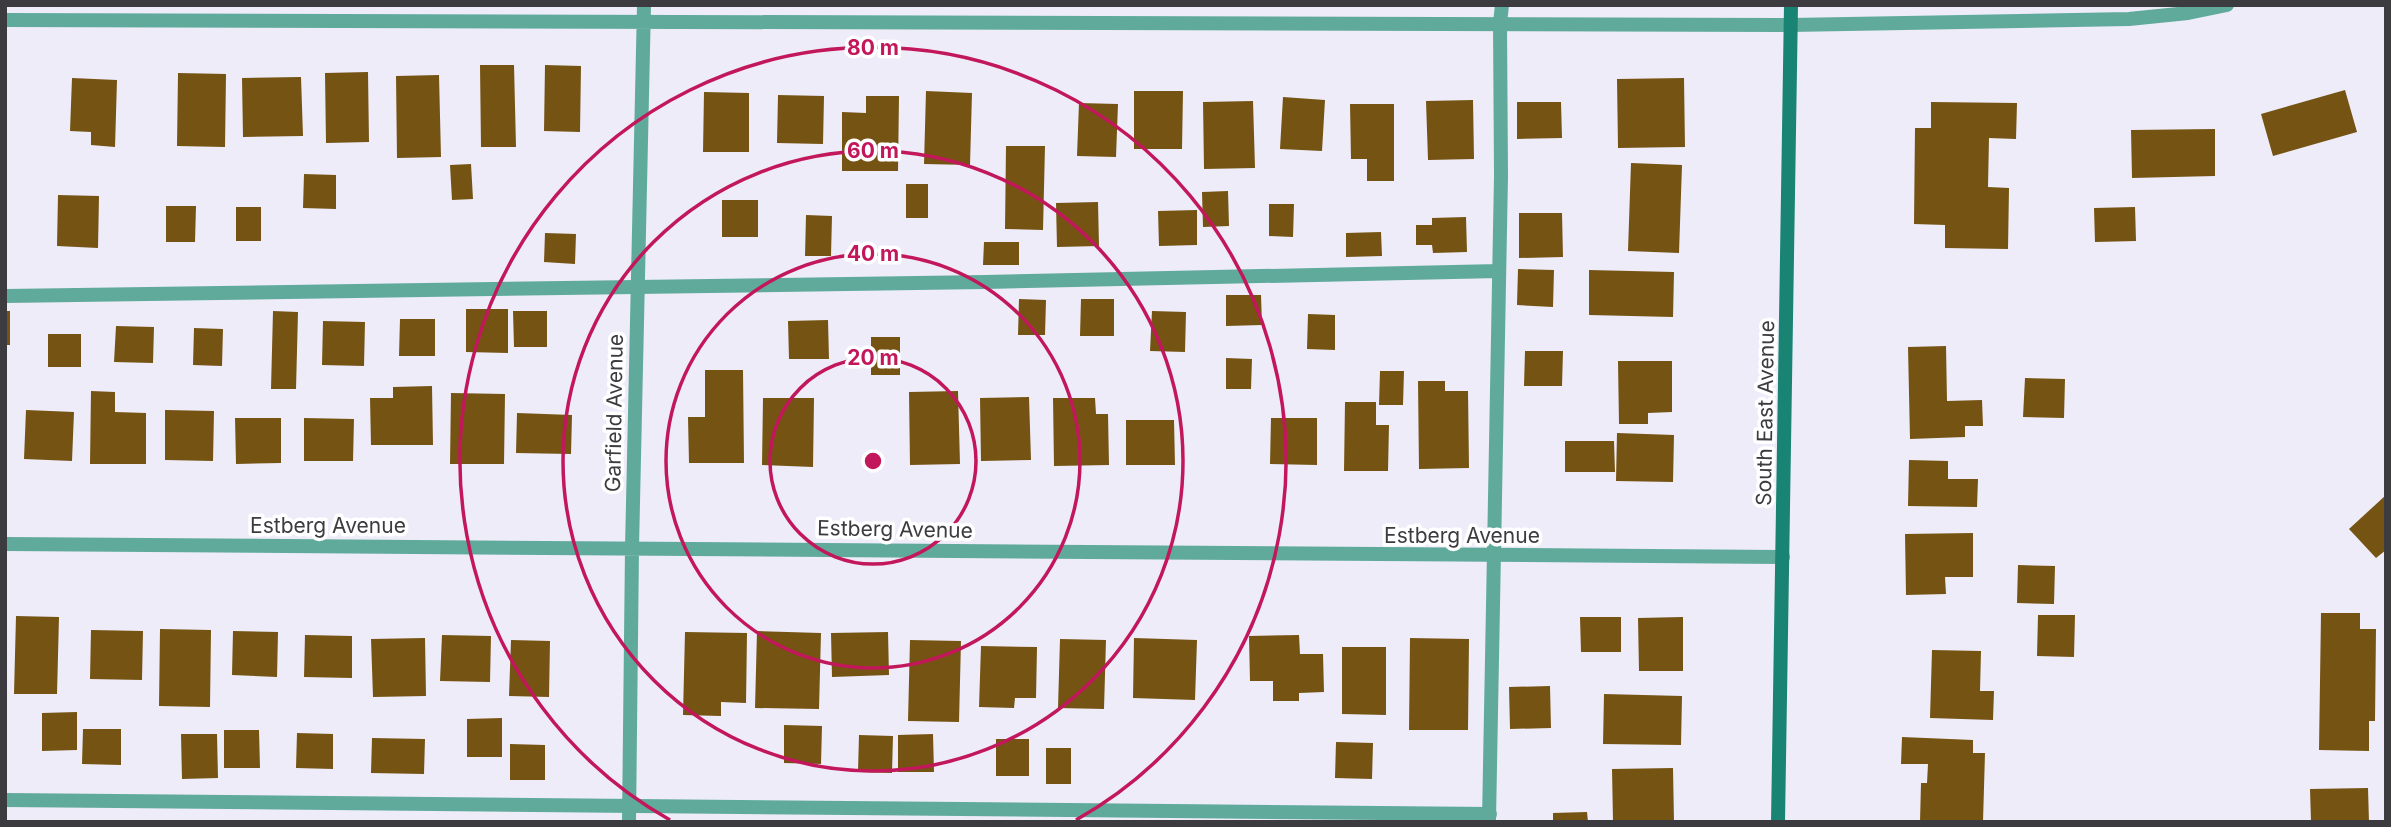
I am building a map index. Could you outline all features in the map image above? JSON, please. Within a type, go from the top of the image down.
[{"type":"main road","name":"South East Avenue","points":[[1778,822],[1791,5]]},
{"type":"street","name":"Garfield Avenue","points":[[629,822],[644,5]]},
{"type":"street","points":[[5,800],[629,804],[1490,818],[1502,5]]},
{"type":"street","points":[[5,20],[1790,25],[2129,19],[2188,13],[2227,5]]},
{"type":"street","points":[[5,296],[999,282],[1499,271]]},
{"type":"street","name":"Estberg Avenue","points":[[5,544],[1783,557]]},
{"type":"building","points":[[480,65],[514,65],[516,147],[481,147]]},
{"type":"building","points":[[545,65],[581,66],[580,132],[544,131]]},
{"type":"building","points":[[368,72],[369,142],[326,143],[325,73]]},
{"type":"building","points":[[178,73],[226,74],[225,147],[177,146]]},
{"type":"building","points":[[439,75],[441,157],[397,158],[396,76]]},
{"type":"building","points":[[301,77],[303,136],[243,137],[242,78]]},
{"type":"building","points":[[72,78],[117,80],[115,147],[91,145],[91,132],[70,131]]},
{"type":"building","points":[[1684,78],[1685,147],[1618,148],[1617,79]]},
{"type":"building","points":[[2345,90],[2357,132],[2273,156],[2261,114]]},
{"type":"building","points":[[926,91],[972,93],[970,165],[924,164]]},
{"type":"building","points":[[1134,91],[1183,91],[1182,149],[1134,149]]},
{"type":"building","points":[[704,92],[749,93],[749,152],[703,152]]},
{"type":"building","points":[[778,95],[824,96],[823,144],[777,143]]},
{"type":"building","points":[[866,96],[899,96],[898,171],[842,171],[842,112],[866,113]]},
{"type":"building","points":[[1283,97],[1325,100],[1322,151],[1280,149]]},
{"type":"building","points":[[1473,100],[1474,159],[1428,160],[1426,101]]},
{"type":"building","points":[[1253,101],[1255,168],[1204,169],[1203,102]]},
{"type":"building","points":[[1517,102],[1561,102],[1562,138],[1517,139]]},
{"type":"building","points":[[1931,102],[2017,103],[2016,139],[1989,138],[1988,187],[2009,188],[2008,249],[1945,248],[1945,225],[1914,224],[1915,128],[1931,128]]},
{"type":"building","points":[[1079,103],[1118,104],[1116,157],[1077,156]]},
{"type":"building","points":[[1350,104],[1394,104],[1394,181],[1367,181],[1367,159],[1351,159]]},
{"type":"building","points":[[2215,129],[2215,176],[2132,178],[2131,130]]},
{"type":"building","points":[[1006,146],[1045,146],[1043,230],[1005,229]]},
{"type":"building","points":[[1631,163],[1682,165],[1679,253],[1628,251]]},
{"type":"building","points":[[471,164],[473,199],[452,200],[450,165]]},
{"type":"building","points":[[304,174],[336,175],[336,209],[303,208]]},
{"type":"building","points":[[906,184],[928,184],[928,218],[906,218]]},
{"type":"building","points":[[1228,191],[1229,226],[1203,227],[1202,192]]},
{"type":"building","points":[[58,195],[99,196],[98,248],[57,246]]},
{"type":"building","points":[[722,200],[758,200],[758,237],[722,237]]},
{"type":"building","points":[[1098,202],[1099,246],[1057,247],[1056,203]]},
{"type":"building","points":[[1269,204],[1294,204],[1293,237],[1269,236]]},
{"type":"building","points":[[166,206],[196,206],[195,242],[166,242]]},
{"type":"building","points":[[236,207],[261,207],[261,241],[236,241]]},
{"type":"building","points":[[2135,207],[2136,241],[2095,242],[2094,208]]},
{"type":"building","points":[[1197,210],[1197,245],[1159,246],[1158,211]]},
{"type":"building","points":[[1519,213],[1562,213],[1563,257],[1519,258]]},
{"type":"building","points":[[806,215],[832,216],[831,256],[805,256]]},
{"type":"building","points":[[1466,217],[1467,252],[1433,253],[1432,245],[1416,245],[1416,225],[1432,225],[1432,218]]},
{"type":"building","points":[[1381,232],[1382,256],[1346,257],[1346,233]]},
{"type":"building","points":[[545,233],[576,234],[575,264],[544,262]]},
{"type":"building","points":[[984,242],[1019,242],[1019,265],[983,265]]},
{"type":"building","points":[[1518,269],[1554,270],[1553,307],[1517,305]]},
{"type":"building","points":[[1589,270],[1674,272],[1673,317],[1589,315]]},
{"type":"building","points":[[1226,295],[1261,295],[1262,325],[1226,326]]},
{"type":"building","points":[[1019,299],[1046,300],[1045,335],[1018,335]]},
{"type":"building","points":[[1081,299],[1114,299],[1114,336],[1080,336]]},
{"type":"building","points":[[466,309],[508,309],[508,353],[466,352]]},
{"type":"building","points":[[5,311],[10,311],[10,345],[5,345]]},
{"type":"building","points":[[273,311],[298,312],[296,389],[271,389]]},
{"type":"building","points":[[513,311],[547,311],[547,347],[514,347]]},
{"type":"building","points":[[1152,311],[1186,312],[1185,352],[1150,351]]},
{"type":"building","points":[[1308,314],[1335,315],[1335,350],[1307,349]]},
{"type":"building","points":[[400,319],[435,319],[435,356],[399,356]]},
{"type":"building","points":[[828,320],[829,359],[789,359],[788,321]]},
{"type":"building","points":[[323,321],[365,322],[364,366],[322,365]]},
{"type":"building","points":[[116,326],[154,327],[153,363],[114,362]]},
{"type":"building","points":[[194,328],[223,329],[222,366],[193,365]]},
{"type":"building","points":[[48,334],[81,334],[81,367],[48,367]]},
{"type":"building","points":[[871,337],[900,337],[900,375],[871,375]]},
{"type":"building","points":[[1946,346],[1947,401],[1982,400],[1983,426],[1965,426],[1965,437],[1910,439],[1908,347]]},
{"type":"building","points":[[1525,351],[1563,351],[1562,386],[1524,386]]},
{"type":"building","points":[[1226,358],[1252,359],[1251,389],[1226,389]]},
{"type":"building","points":[[1618,361],[1672,361],[1672,412],[1648,413],[1648,424],[1619,424]]},
{"type":"building","points":[[705,370],[743,370],[744,463],[689,463],[688,417],[705,417]]},
{"type":"building","points":[[1380,371],[1404,371],[1403,405],[1379,405]]},
{"type":"building","points":[[2025,378],[2065,379],[2064,418],[2023,417]]},
{"type":"building","points":[[1418,381],[1445,381],[1445,391],[1468,391],[1469,468],[1419,469]]},
{"type":"building","points":[[432,386],[433,445],[371,445],[370,398],[393,398],[393,387]]},
{"type":"building","points":[[91,391],[115,392],[115,412],[146,413],[146,464],[90,464]]},
{"type":"building","points":[[958,391],[960,464],[910,465],[909,392]]},
{"type":"building","points":[[451,393],[505,394],[504,464],[450,464]]},
{"type":"building","points":[[1029,397],[1031,460],[981,461],[980,398]]},
{"type":"building","points":[[763,398],[814,398],[813,467],[762,465]]},
{"type":"building","points":[[1053,398],[1095,398],[1096,414],[1108,414],[1109,465],[1054,466]]},
{"type":"building","points":[[1345,402],[1376,402],[1376,425],[1389,425],[1388,471],[1344,471]]},
{"type":"building","points":[[26,410],[74,412],[72,461],[24,459]]},
{"type":"building","points":[[165,410],[214,411],[213,461],[165,460]]},
{"type":"building","points":[[517,413],[572,415],[571,454],[516,453]]},
{"type":"building","points":[[235,418],[281,418],[281,463],[236,464]]},
{"type":"building","points":[[304,418],[354,419],[353,461],[304,461]]},
{"type":"building","points":[[1271,418],[1317,418],[1317,465],[1270,464]]},
{"type":"building","points":[[1126,420],[1174,420],[1175,465],[1126,465]]},
{"type":"building","points":[[1617,433],[1674,435],[1673,482],[1616,481]]},
{"type":"building","points":[[1565,441],[1614,441],[1615,472],[1565,472]]},
{"type":"building","points":[[1909,460],[1948,461],[1948,479],[1978,479],[1977,507],[1908,506]]},
{"type":"building","points":[[2386,495],[2386,550],[2376,558],[2349,529]]},
{"type":"building","points":[[1973,533],[1973,577],[1945,577],[1946,594],[1906,595],[1905,534]]},
{"type":"building","points":[[2018,565],[2055,566],[2054,604],[2017,603]]},
{"type":"building","points":[[2321,613],[2360,613],[2360,629],[2376,629],[2375,721],[2369,721],[2369,751],[2319,750]]},
{"type":"building","points":[[2038,615],[2075,615],[2074,657],[2037,656]]},
{"type":"building","points":[[16,616],[59,617],[57,694],[14,694]]},
{"type":"building","points":[[1580,617],[1621,617],[1621,652],[1581,652]]},
{"type":"building","points":[[1683,617],[1683,671],[1639,671],[1638,618]]},
{"type":"building","points":[[160,629],[211,630],[210,707],[159,706]]},
{"type":"building","points":[[91,630],[143,631],[142,680],[90,679]]},
{"type":"building","points":[[233,631],[278,632],[277,677],[232,675]]},
{"type":"building","points":[[757,631],[821,633],[819,709],[755,708]]},
{"type":"building","points":[[685,632],[747,633],[746,703],[721,702],[721,716],[683,715]]},
{"type":"building","points":[[888,632],[889,675],[832,677],[831,633]]},
{"type":"building","points":[[305,635],[352,636],[352,678],[304,677]]},
{"type":"building","points":[[442,635],[491,636],[490,682],[440,681]]},
{"type":"building","points":[[1299,635],[1300,654],[1323,654],[1324,692],[1299,693],[1299,701],[1273,701],[1273,681],[1250,681],[1249,636]]},
{"type":"building","points":[[425,638],[426,696],[373,697],[371,639]]},
{"type":"building","points":[[1134,638],[1197,640],[1195,700],[1133,698]]},
{"type":"building","points":[[1410,638],[1469,639],[1468,730],[1409,730]]},
{"type":"building","points":[[1060,639],[1106,640],[1104,709],[1058,708]]},
{"type":"building","points":[[511,640],[550,641],[549,697],[509,696]]},
{"type":"building","points":[[910,640],[961,641],[959,722],[908,721]]},
{"type":"building","points":[[981,646],[1037,647],[1036,698],[1015,698],[1014,708],[979,707]]},
{"type":"building","points":[[1342,647],[1386,647],[1386,715],[1342,714]]},
{"type":"building","points":[[1932,650],[1981,651],[1980,691],[1994,691],[1993,720],[1930,718]]},
{"type":"building","points":[[1550,686],[1551,728],[1510,729],[1509,687]]},
{"type":"building","points":[[1604,694],[1682,696],[1681,745],[1603,744]]},
{"type":"building","points":[[77,712],[77,750],[42,751],[42,713]]},
{"type":"building","points":[[502,718],[502,757],[467,757],[467,719]]},
{"type":"building","points":[[784,725],[822,726],[821,764],[784,763]]},
{"type":"building","points":[[83,729],[121,729],[121,765],[82,764]]},
{"type":"building","points":[[224,730],[259,730],[260,768],[224,768]]},
{"type":"building","points":[[297,733],[333,734],[333,769],[296,768]]},
{"type":"building","points":[[181,734],[217,734],[218,778],[182,779]]},
{"type":"building","points":[[933,734],[934,772],[898,772],[898,735]]},
{"type":"building","points":[[859,735],[893,736],[892,773],[858,772]]},
{"type":"building","points":[[1902,737],[1973,740],[1973,753],[1985,753],[1983,822],[1920,822],[1921,783],[1927,783],[1928,764],[1901,764]]},
{"type":"building","points":[[372,738],[425,739],[424,774],[371,773]]},
{"type":"building","points":[[996,739],[1029,739],[1029,776],[996,776]]},
{"type":"building","points":[[1336,742],[1373,743],[1372,779],[1335,778]]},
{"type":"building","points":[[510,744],[545,745],[545,780],[510,780]]},
{"type":"building","points":[[1046,748],[1071,748],[1071,784],[1046,784]]},
{"type":"building","points":[[1673,768],[1674,822],[1613,822],[1612,769]]},
{"type":"building","points":[[2368,788],[2369,822],[2311,822],[2310,789]]},
{"type":"building","points":[[1587,812],[1588,822],[1553,822],[1553,813]]}]
